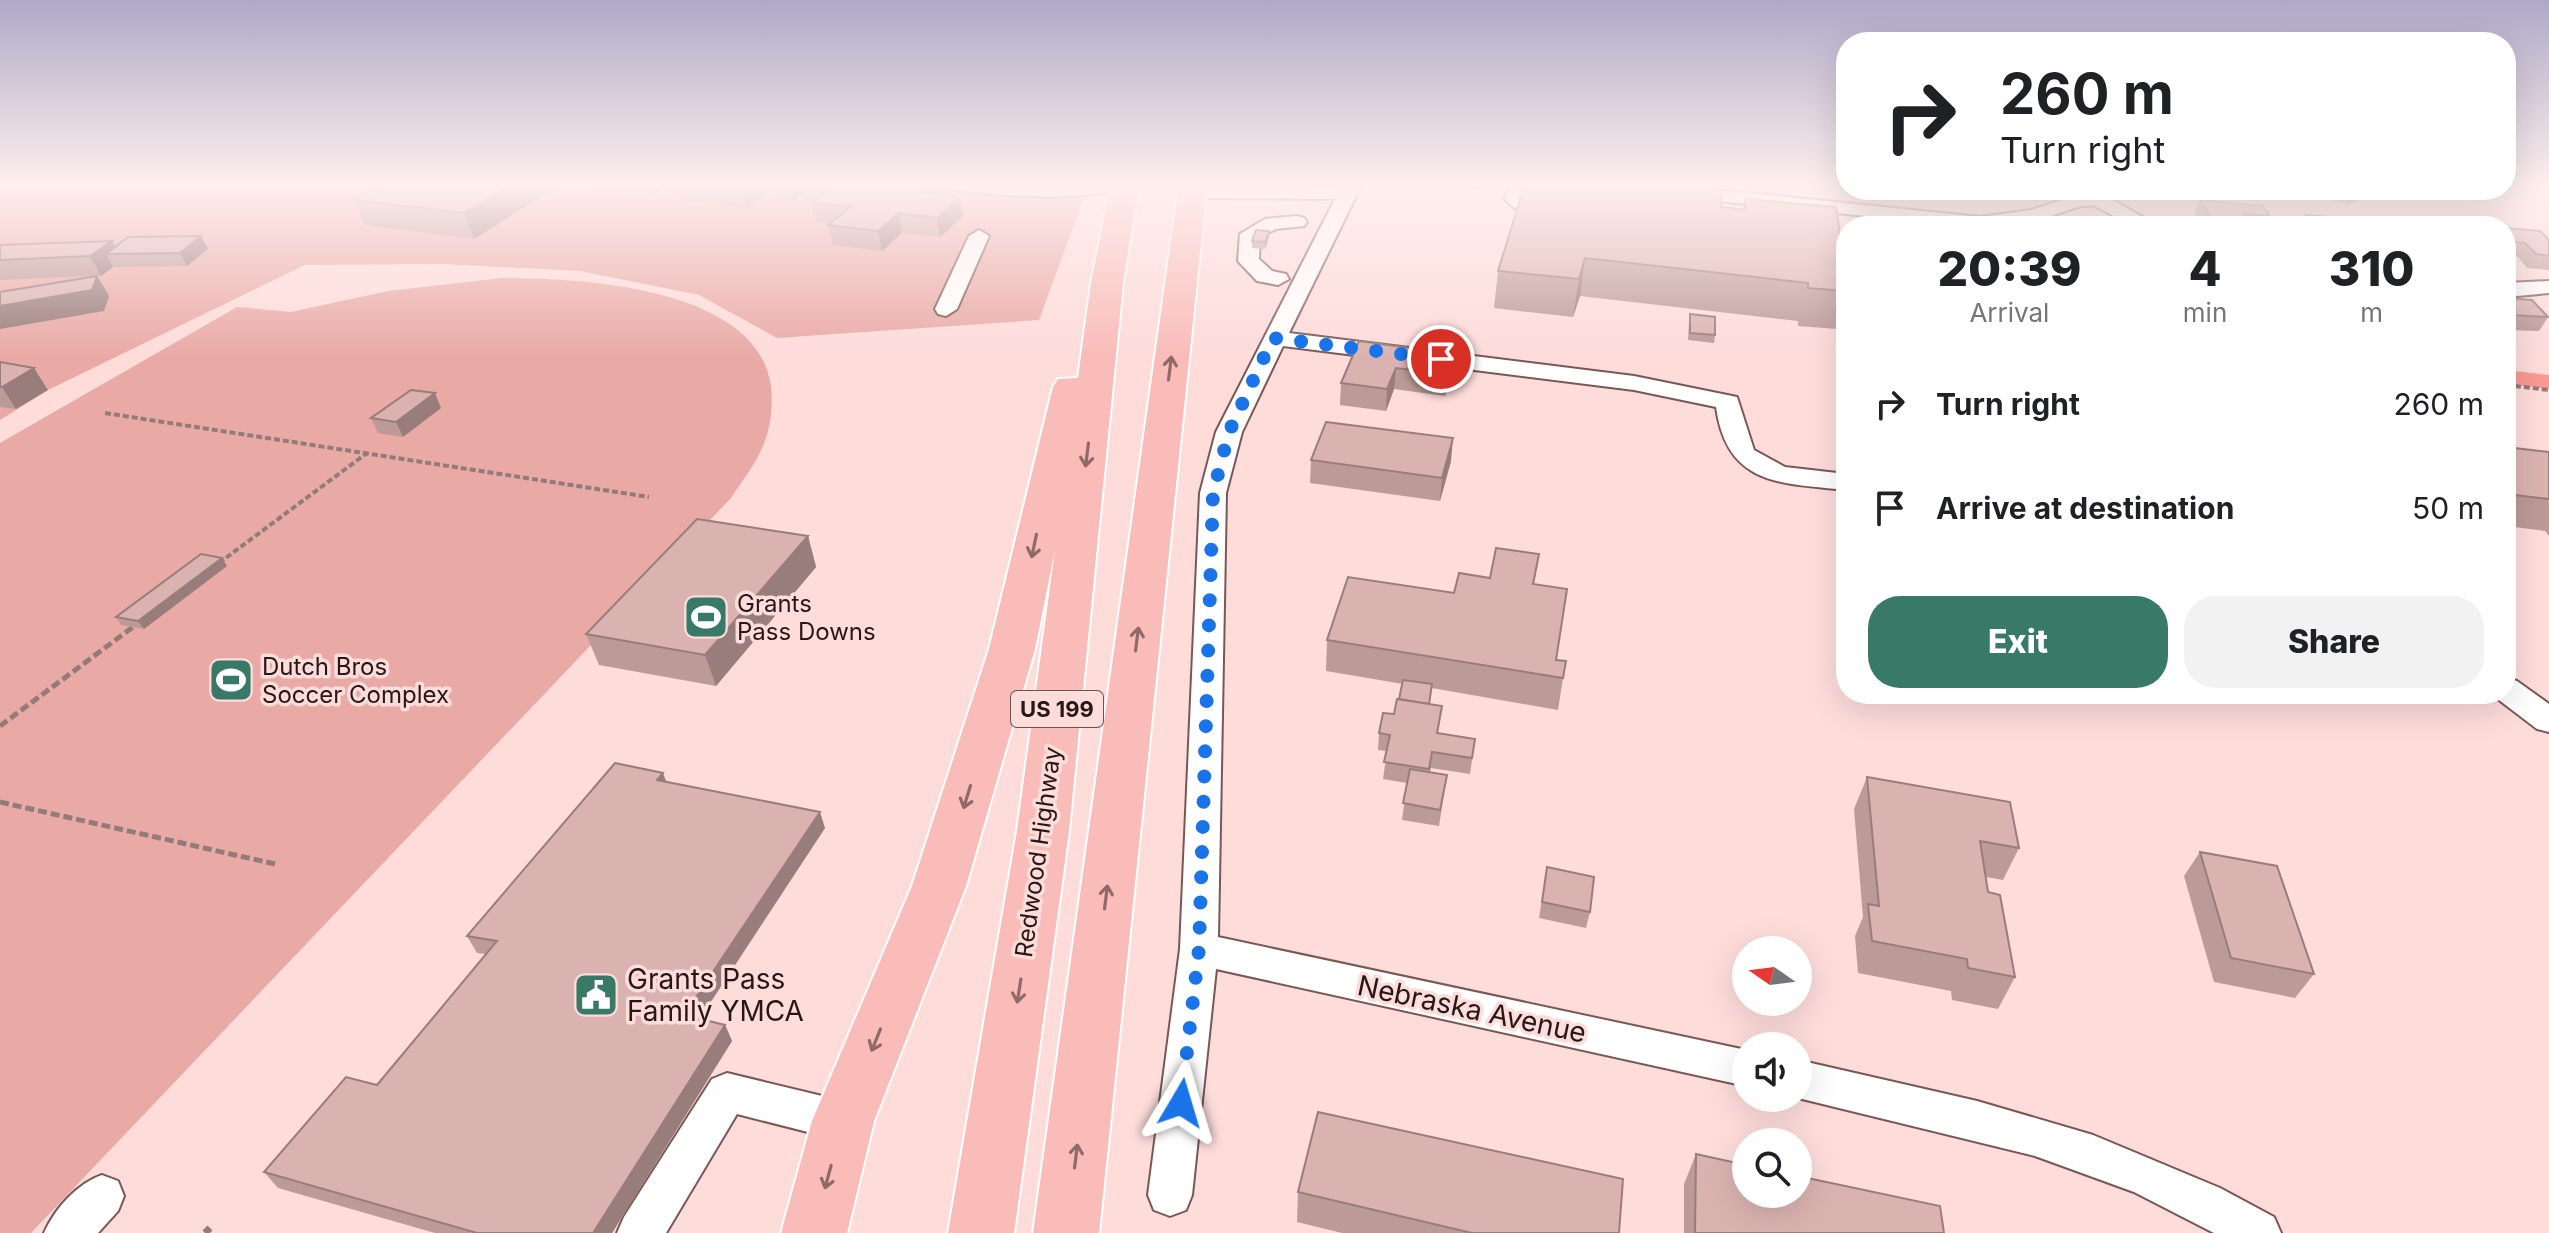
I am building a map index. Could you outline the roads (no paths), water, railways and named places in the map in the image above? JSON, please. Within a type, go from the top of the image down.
[{"type":"highway","name":"Redwood Highway","points":[[981,1233],[1043,831],[1109,242]]},
{"type":"highway","name":"US 199","points":[[1066,1233],[1186,242]]},
{"type":"highway","points":[[814,1233],[843,1121],[939,886],[1012,649],[1084,334],[1107,283]]},
{"type":"street","points":[[946,309],[976,242]]},
{"type":"street","points":[[1170,1195],[1199,949],[1213,493],[1229,432],[1322,242]]},
{"type":"street","points":[[2516,289],[2549,287]]},
{"type":"street","points":[[1273,338],[1634,383],[1728,402],[1731,422],[1744,455],[1776,473],[1836,481]]},
{"type":"street","points":[[2516,696],[2549,721]]},
{"type":"street","name":"Nebraska Avenue","points":[[1199,949],[1732,1065]]},
{"type":"street","points":[[1812,1082],[1984,1120],[2094,1154],[2218,1208],[2258,1233]]},
{"type":"street","points":[[640,1233],[727,1092],[843,1121]]},
{"type":"street","points":[[67,1233],[102,1196]]},
{"type":"waterway","points":[[2516,378],[2549,382]]},
{"type":"place","name":"Grants Pass Downs","points":[[706,617]]},
{"type":"place","name":"Dutch Bros Soccer Complex","points":[[231,680]]},
{"type":"place","name":"Grants Pass Family YMCA","points":[[596,995]]}]
